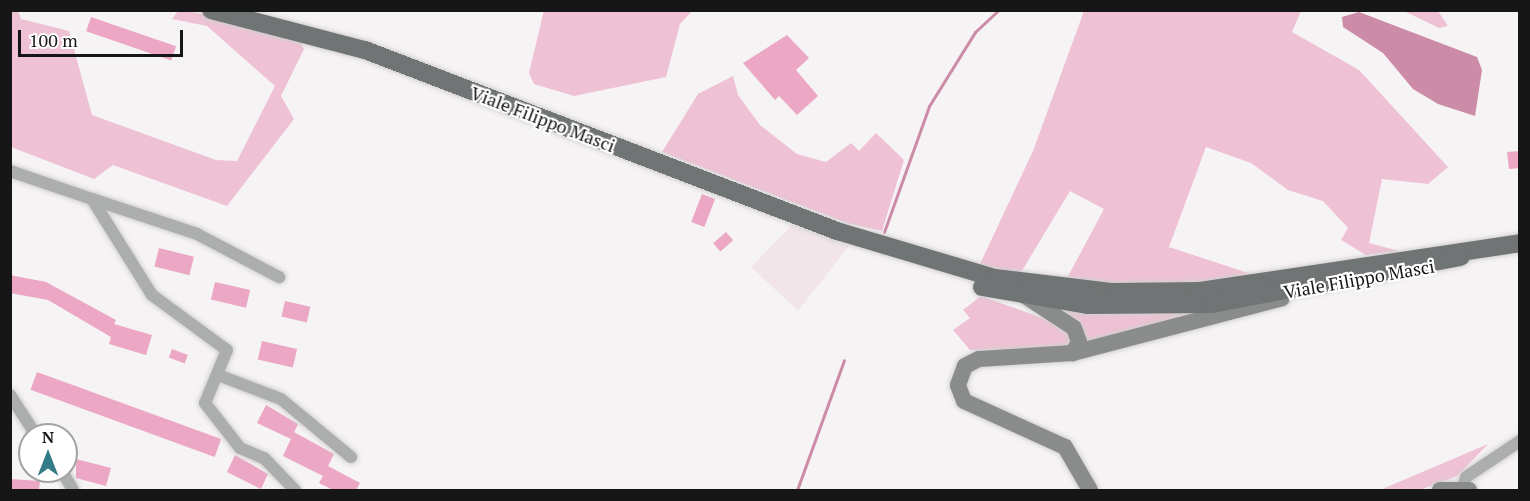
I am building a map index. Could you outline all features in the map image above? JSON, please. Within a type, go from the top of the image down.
[{"type":"main road","name":"Viale Filippo Masci","points":[[211,10],[264,15],[365,50],[870,243],[928,271],[1023,297],[1138,307],[1231,302],[1437,266],[1485,249]]},
{"type":"main road","name":"Viale Filippo Masci","points":[[870,243],[995,278],[1157,293],[1281,280],[1520,243]]},
{"type":"main road","name":"Viale Filippo Masci","points":[[995,278],[1023,297]]},
{"type":"main road","name":"Viale Filippo Masci","points":[[1231,302],[1281,280]]},
{"type":"main road","points":[[1090,490],[1065,447],[971,406],[958,386],[962,369],[979,358],[1073,353],[1341,283]]},
{"type":"main road","points":[[1023,297],[1074,328],[1079,342],[1073,353]]},
{"type":"main road","points":[[1190,323],[1231,302]]},
{"type":"main road","points":[[1440,490],[1466,489]]},
{"type":"street","points":[[10,171],[197,234],[279,277]]},
{"type":"street","points":[[92,199],[152,295],[227,350],[206,403],[240,448],[264,458],[295,490]]},
{"type":"street","points":[[110,231],[125,208]]},
{"type":"street","points":[[218,375],[281,399],[351,457]]},
{"type":"street","points":[[10,395],[28,423]]},
{"type":"street","points":[[1466,489],[1466,477],[1520,441]]},
{"type":"shaded area","points":[[544,10],[692,11],[680,24],[666,77],[574,96],[534,84],[529,73]]},
{"type":"shaded area","points":[[10,11],[18,11],[21,19],[69,31],[92,115],[216,160],[237,161],[275,86],[207,26],[172,19],[178,11],[188,11],[296,33],[304,49],[281,96],[294,119],[227,206],[113,165],[94,179],[11,147]]},
{"type":"shaded area","points":[[1084,11],[1301,11],[1292,32],[1359,70],[1448,167],[1428,184],[1382,179],[1369,243],[1399,251],[1366,255],[1341,240],[1348,228],[1323,201],[1288,190],[1251,163],[1206,147],[1169,247],[1260,277],[1178,286],[1065,282],[1104,209],[1070,191],[1020,274],[980,264],[1033,151]]},
{"type":"shaded area","points":[[1404,11],[1438,11],[1448,26],[1439,28]]},
{"type":"shaded area","points":[[1359,12],[1477,57],[1482,70],[1475,116],[1438,104],[1413,89],[1383,53],[1343,27],[1342,17]]},
{"type":"shaded area","points":[[733,76],[738,95],[760,125],[797,154],[826,162],[851,143],[859,151],[876,133],[904,160],[882,231],[847,223],[662,152],[698,94]]},
{"type":"shaded area","points":[[792,225],[849,246],[798,311],[751,267]]},
{"type":"shaded area","points":[[981,296],[1067,327],[1071,340],[1066,347],[970,350],[953,330],[970,318],[963,310]]},
{"type":"shaded area","points":[[1043,306],[1203,312],[1082,343]]},
{"type":"shaded area","points":[[1488,444],[1457,476],[1420,490],[1380,490]]},
{"type":"building","points":[[91,17],[176,46],[171,60],[86,31]]},
{"type":"building","points":[[787,35],[809,58],[796,70],[818,96],[797,115],[779,96],[775,100],[743,63]]},
{"type":"building","points":[[1520,151],[1520,168],[1509,169],[1507,152]]},
{"type":"building","points":[[702,194],[715,199],[704,227],[691,222]]},
{"type":"building","points":[[726,232],[733,240],[720,251],[713,243]]},
{"type":"building","points":[[159,248],[194,257],[189,275],[154,266]]},
{"type":"building","points":[[10,275],[46,282],[116,320],[114,324],[152,335],[146,355],[109,344],[111,337],[48,300],[10,293]]},
{"type":"building","points":[[215,282],[250,290],[246,308],[211,300]]},
{"type":"building","points":[[285,301],[310,307],[307,322],[281,317]]},
{"type":"building","points":[[262,341],[297,349],[293,368],[258,360]]},
{"type":"building","points":[[172,349],[188,355],[185,363],[169,357]]},
{"type":"building","points":[[37,372],[221,439],[215,457],[31,390]]},
{"type":"building","points":[[266,405],[298,424],[291,439],[257,423]]},
{"type":"building","points":[[294,432],[334,454],[328,466],[360,483],[356,490],[333,490],[319,483],[323,476],[283,456]]},
{"type":"building","points":[[235,455],[268,474],[261,489],[227,472]]},
{"type":"building","points":[[78,460],[111,468],[106,486],[78,479]]},
{"type":"building","points":[[10,479],[18,480],[18,483],[40,483],[39,490],[10,490]]},
{"type":"waterway","points":[[884,232],[929,106],[975,32],[999,10]]},
{"type":"waterway","points":[[797,490],[844,360]]}]
